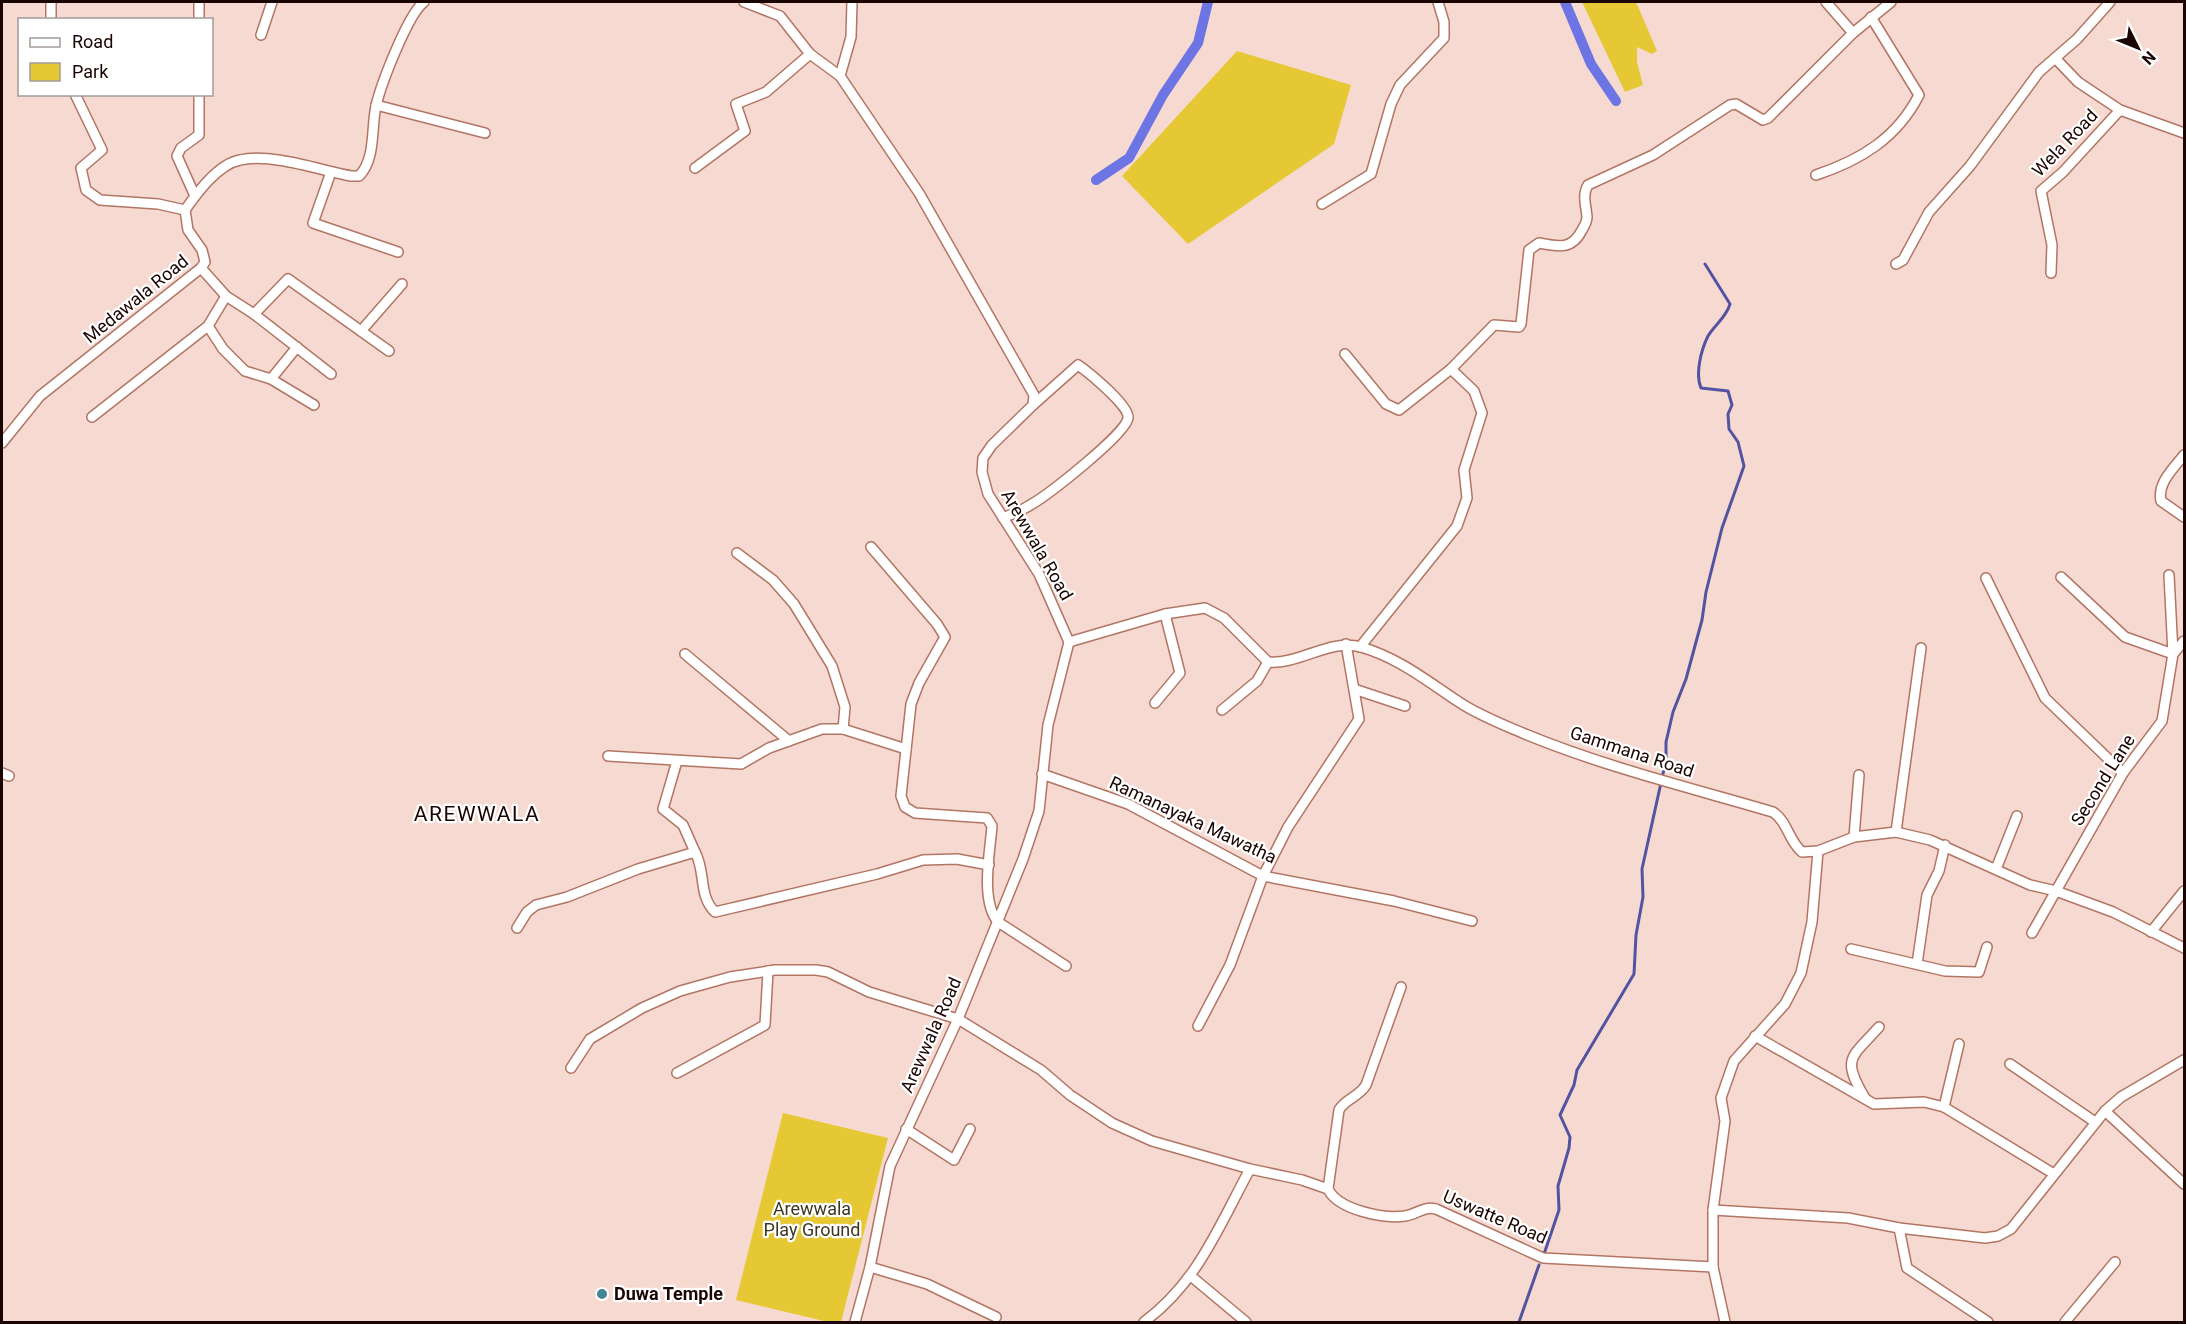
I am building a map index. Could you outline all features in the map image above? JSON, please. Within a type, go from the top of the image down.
[{"type":"street","points":[[51,2],[51,18]]},
{"type":"street","points":[[199,2],[199,18]]},
{"type":"street","points":[[261,35],[272,2]]},
{"type":"street","points":[[744,2],[780,16],[810,54],[840,76],[919,193],[1034,395],[1033,405]]},
{"type":"street","points":[[840,76],[850,37],[852,2]]},
{"type":"street","points":[[1322,204],[1371,174],[1391,104],[1400,85],[1444,38],[1444,22],[1438,2]]},
{"type":"street","points":[[1826,2],[1852,33]]},
{"type":"street","points":[[1345,354],[1386,404],[1400,410],[1450,369],[1494,325],[1519,327],[1528,250],[1539,243],[1568,247],[1577,240],[1587,221],[1584,192],[1588,185],[1653,155],[1730,105],[1736,104],[1763,120],[1768,118],[1852,33],[1891,2]]},
{"type":"street","points":[[1896,264],[1903,260],[1929,212],[1970,166],[2039,72],[2078,39],[2110,2]]},
{"type":"street","points":[[76,96],[102,150],[81,168],[86,190],[100,200],[158,204],[185,210],[195,196],[221,170],[239,160],[280,161],[359,176],[367,167],[376,105],[394,55],[419,3]]},
{"type":"street","points":[[1816,175],[1843,165],[1885,141],[1919,95],[1871,17]]},
{"type":"street","points":[[695,168],[745,131],[736,104],[766,92],[810,54]]},
{"type":"street","points":[[2055,58],[2078,82],[2120,110],[2184,133]]},
{"type":"street","points":[[195,196],[177,156],[181,148],[199,135],[199,96]]},
{"type":"street","points":[[376,105],[485,133]]},
{"type":"street","name":"Wela Road","points":[[2051,273],[2052,245],[2041,190],[2063,172],[2120,110]]},
{"type":"street","points":[[331,172],[313,223],[398,252]]},
{"type":"street","name":"Medawala Road","points":[[2,443],[40,396],[201,268],[205,262],[202,249],[188,230],[185,210]]},
{"type":"street","points":[[201,268],[226,296],[254,314],[331,374]]},
{"type":"street","points":[[254,314],[288,279],[389,351]]},
{"type":"street","points":[[361,331],[402,284]]},
{"type":"street","points":[[92,417],[208,326],[226,296]]},
{"type":"street","points":[[208,326],[223,349],[245,371],[271,379],[314,405]]},
{"type":"street","points":[[271,379],[297,347]]},
{"type":"street","name":"Arewwala Road","points":[[855,1323],[870,1267],[890,1166],[958,1019],[1036,822],[1048,725],[1070,642],[1040,574],[1003,518],[985,487],[982,472],[983,458],[992,445],[1078,365],[1113,395],[1128,414],[1128,419],[1123,428],[1083,465],[1032,504],[1003,518]]},
{"type":"street","points":[[1360,647],[1457,526],[1467,498],[1464,470],[1482,413],[1474,391],[1450,369]]},
{"type":"street","points":[[2184,455],[2167,475],[2159,493],[2161,501],[2184,517]]},
{"type":"street","points":[[871,547],[938,624],[945,637],[911,704],[901,796],[905,807],[915,813],[987,818],[992,826],[988,902],[992,915],[998,922],[1066,966]]},
{"type":"street","points":[[737,553],[773,580],[794,604],[826,657],[845,707],[843,729]]},
{"type":"street","name":"Second Lane","points":[[2032,933],[2123,773],[2162,721],[2173,654],[2169,575]]},
{"type":"street","points":[[2061,577],[2125,637],[2173,654],[2184,641]]},
{"type":"street","points":[[1986,578],[2045,698],[2123,773]]},
{"type":"street","points":[[1070,642],[1165,614],[1204,608],[1224,618],[1268,662],[1257,681],[1222,710]]},
{"type":"street","points":[[1155,704],[1180,673],[1165,614]]},
{"type":"street","points":[[1198,1026],[1230,965],[1263,876],[1288,827],[1359,719],[1346,644]]},
{"type":"street","name":"Gammana Road","points":[[1268,662],[1281,663],[1346,644],[1360,647],[1403,663],[1461,704],[1526,735],[1662,780],[1773,812],[1781,817],[1796,847],[1802,852],[1818,851]]},
{"type":"street","points":[[1896,832],[1921,648]]},
{"type":"street","points":[[685,654],[789,741]]},
{"type":"street","points":[[1354,689],[1405,706]]},
{"type":"street","points":[[608,756],[741,764],[769,748],[822,729],[843,729],[906,749]]},
{"type":"street","points":[[677,761],[663,809],[683,825],[700,860],[706,904],[715,912],[877,874],[922,860],[957,859],[989,865]]},
{"type":"street","name":"Ramanayaka Mawatha","points":[[1042,774],[1128,804],[1263,876],[1394,901],[1472,921]]},
{"type":"street","points":[[1854,837],[1859,775]]},
{"type":"street","points":[[1996,869],[2017,816]]},
{"type":"street","points":[[1725,1323],[1713,1267],[1713,1210],[1725,1121],[1720,1098],[1734,1061],[1785,1004],[1801,973],[1812,922],[1818,851],[1854,837],[1896,832],[1945,845],[2030,885],[2056,891],[2113,912],[2184,948]]},
{"type":"street","points":[[1917,964],[1927,895],[1939,872],[1945,845]]},
{"type":"street","points":[[517,928],[526,912],[536,904],[567,897],[638,869],[695,852]]},
{"type":"street","points":[[2151,932],[2184,891]]},
{"type":"street","points":[[1851,949],[1945,971],[1979,972],[1987,947]]},
{"type":"street","points":[[677,1073],[765,1025],[768,971]]},
{"type":"street","name":"Uswatte Road","points":[[571,1068],[590,1039],[642,1008],[690,988],[730,976],[768,971],[828,972],[869,992],[958,1019],[1041,1070],[1070,1095],[1112,1123],[1152,1141],[1250,1169],[1302,1180],[1328,1189],[1331,1196],[1343,1204],[1387,1216],[1407,1216],[1427,1207],[1437,1209],[1543,1258],[1713,1267]]},
{"type":"street","points":[[1328,1189],[1339,1110],[1342,1105],[1356,1097],[1366,1085],[1401,987]]},
{"type":"street","points":[[1866,1100],[1851,1071],[1851,1061],[1853,1055],[1879,1027]]},
{"type":"street","points":[[1755,1036],[1874,1104],[1924,1102],[1944,1107],[2054,1174]]},
{"type":"street","points":[[1944,1107],[1959,1044]]},
{"type":"street","points":[[1713,1210],[1848,1218],[1899,1228],[1985,1239],[1998,1236],[2011,1229],[2105,1111],[2121,1097],[2184,1060]]},
{"type":"street","points":[[2010,1064],[2095,1122]]},
{"type":"street","points":[[2105,1111],[2184,1184]]},
{"type":"street","points":[[906,1128],[954,1160],[970,1129]]},
{"type":"street","points":[[1144,1323],[1168,1304],[1192,1277],[1250,1169]]},
{"type":"street","points":[[1899,1228],[1907,1268],[1988,1323]]},
{"type":"street","points":[[2065,1323],[2115,1262]]},
{"type":"street","points":[[870,1267],[927,1284],[996,1317]]},
{"type":"street","points":[[1192,1277],[1246,1323]]},
{"type":"green space","points":[[1582,2],[1636,2],[1657,51],[1652,54],[1637,47],[1637,62],[1643,85],[1625,92]]},
{"type":"green space","points":[[1237,51],[1351,85],[1334,144],[1188,244],[1122,176]]},
{"type":"green space","name":"Arewwala Play Ground","points":[[783,1113],[888,1138],[841,1322],[828,1322],[736,1300]]},
{"type":"waterway","points":[[1096,180],[1129,158],[1163,95],[1198,43],[1208,2]]},
{"type":"waterway","points":[[1565,2],[1591,64],[1616,101]]},
{"type":"waterway","points":[[1544,1254],[1559,1210],[1558,1186],[1569,1148],[1570,1137],[1560,1115],[1574,1085],[1577,1070],[1634,974],[1636,935],[1643,897],[1642,869],[1666,760],[1666,742],[1702,620],[1706,592],[1722,528],[1744,466],[1738,442],[1729,429],[1728,414],[1732,405],[1728,391],[1701,388],[1699,382],[1701,355],[1705,342],[1730,304],[1705,264]]},
{"type":"waterway","points":[[1519,1322],[1539,1265]]},
{"type":"place","name":"Duwa Temple","points":[[602,1294]]},
{"type":"district","name":"AREWWALA","points":[[477,814]]}]
